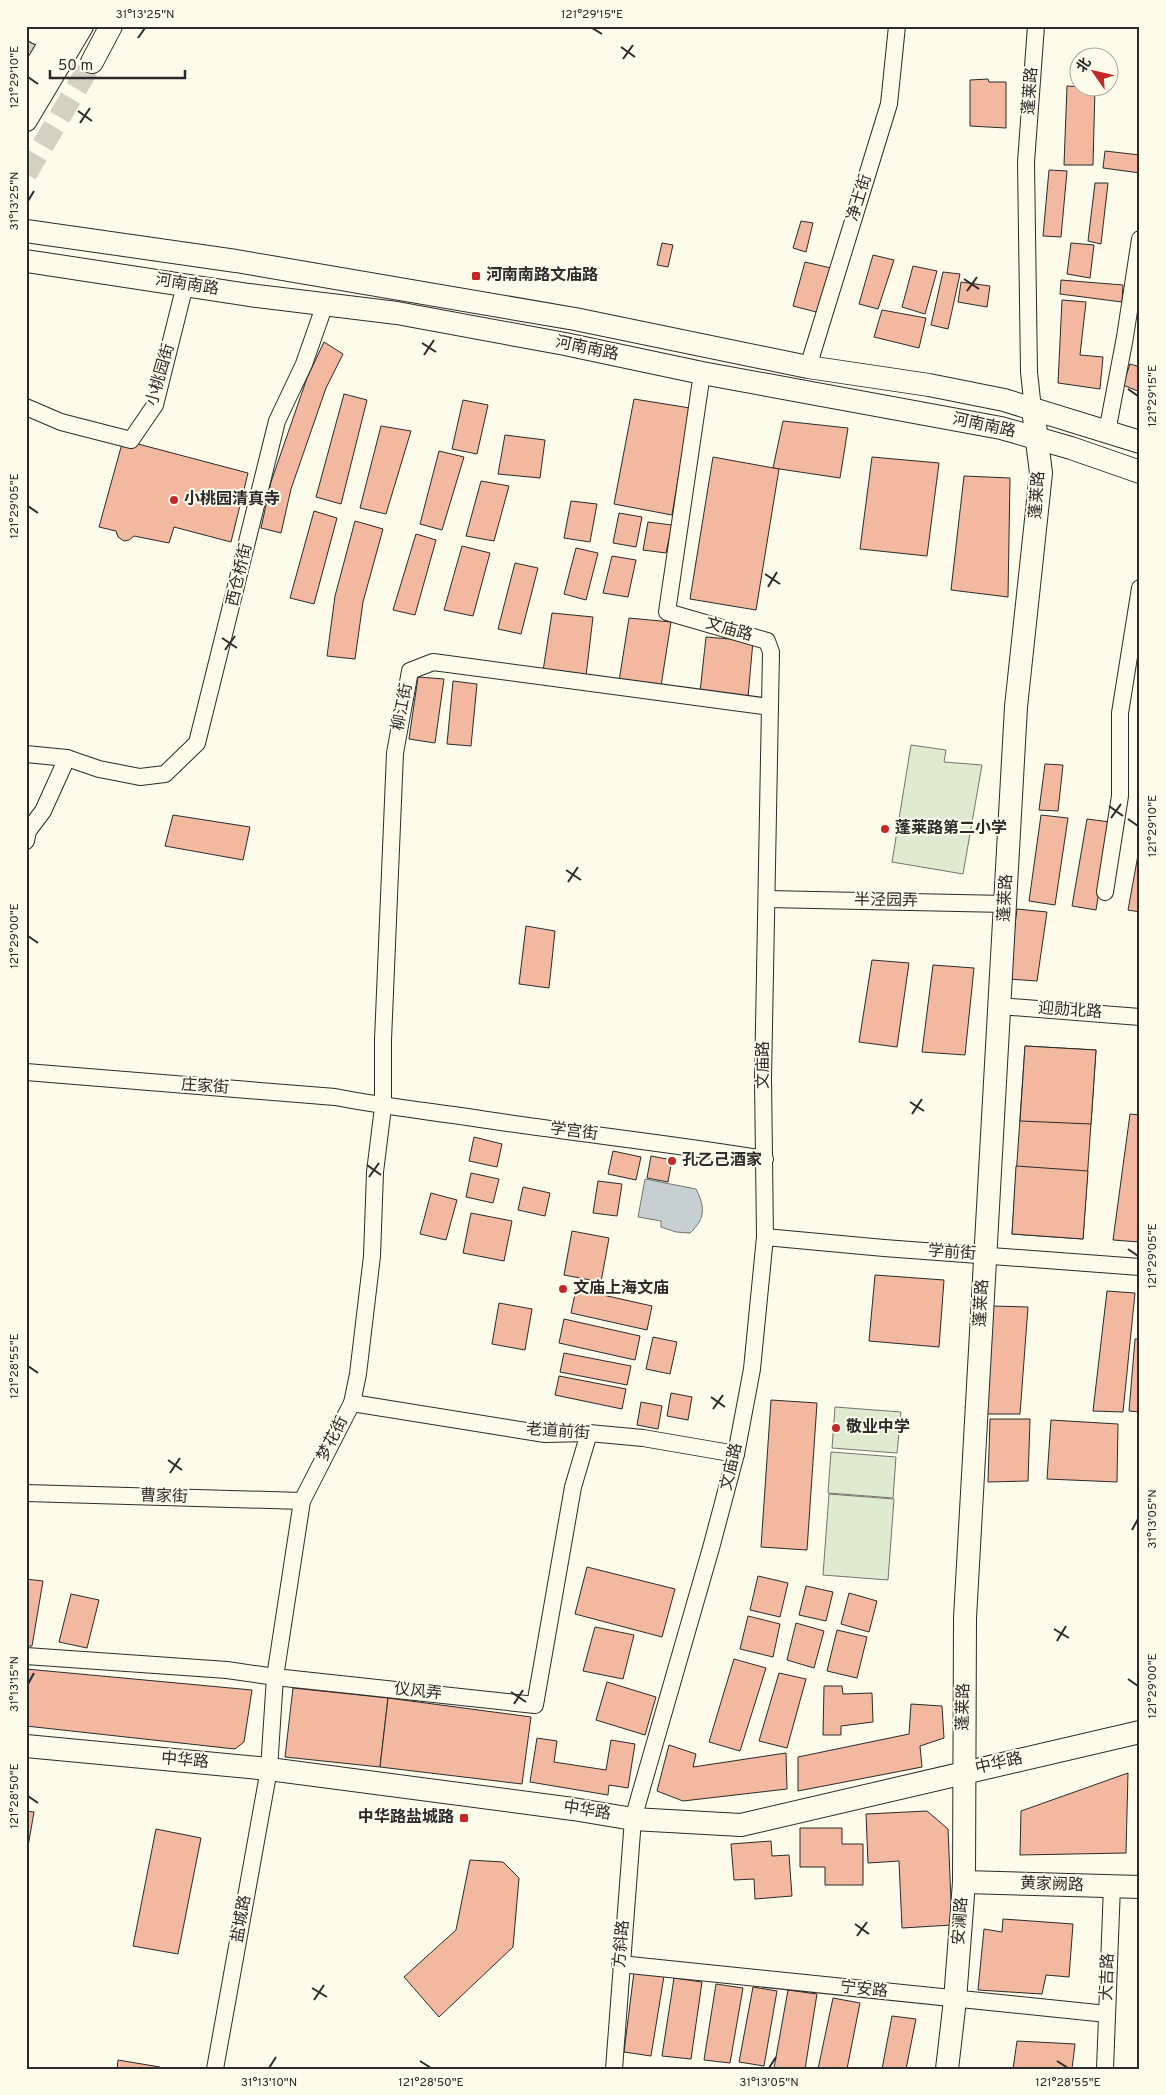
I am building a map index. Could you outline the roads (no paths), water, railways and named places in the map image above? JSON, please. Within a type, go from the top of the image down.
[{"type":"street","points":[[26,83],[60,26]]},
{"type":"street","points":[[26,120],[82,26]]},
{"type":"street","points":[[92,62],[111,26]]},
{"type":"street","name":"净土街","points":[[808,367],[889,104],[897,26]]},
{"type":"street","name":"蓬莱路","points":[[964,1772],[965,1618],[1016,707],[1041,472],[1029,372],[1026,162],[1036,26]]},
{"type":"street","name":"河南南路","points":[[26,231],[236,261],[576,319],[808,367],[929,385],[1004,400],[1140,442]]},
{"type":"street","points":[[1106,432],[1134,325],[1140,239]]},
{"type":"street","name":"河南南路","points":[[26,261],[185,285],[397,313],[565,344],[702,373],[992,426],[1037,438],[1140,472]]},
{"type":"street","name":"小桃园街","points":[[26,407],[61,422],[131,440],[155,405],[185,285]]},
{"type":"street","name":"西仓桥街","points":[[26,754],[67,758],[99,769],[140,777],[166,774],[197,742],[277,421],[304,364],[325,304]]},
{"type":"street","name":"文庙路","points":[[632,1819],[712,1548],[736,1454],[752,1369],[765,1236],[763,1079],[771,652],[767,641],[667,612],[702,373]]},
{"type":"street","points":[[1104,892],[1120,796],[1120,713],[1140,588]]},
{"type":"street","name":"柳江街","points":[[383,1107],[383,1040],[394,753],[410,671],[433,662],[770,707]]},
{"type":"street","points":[[26,841],[28,832],[43,811],[67,758]]},
{"type":"street","name":"半泾园弄","points":[[767,899],[1006,904]]},
{"type":"street","name":"迎勋北路","points":[[999,1006],[1140,1017]]},
{"type":"street","name":"庄家街","points":[[26,1072],[335,1097],[383,1107]]},
{"type":"street","name":"学宫街","points":[[383,1107],[467,1117],[510,1125],[696,1147],[765,1159]]},
{"type":"street","name":"梦花街","points":[[269,1769],[275,1677],[302,1502],[352,1403],[358,1374],[372,1256],[375,1172],[383,1107]]},
{"type":"street","name":"学前街","points":[[765,1236],[1140,1267]]},
{"type":"street","name":"老道前街","points":[[352,1403],[545,1434],[589,1434],[643,1438],[736,1454]]},
{"type":"street","name":"仪风弄","points":[[26,1656],[227,1670],[275,1677],[535,1704],[573,1487],[589,1434]]},
{"type":"street","name":"曹家街","points":[[26,1493],[302,1502]]},
{"type":"street","name":"中华路","points":[[26,1746],[269,1769],[573,1809],[632,1819],[742,1825],[1140,1732]]},
{"type":"street","name":"盐城路","points":[[215,2069],[269,1769]]},
{"type":"street","name":"安澜路","points":[[947,2069],[955,2000],[964,1882],[964,1772]]},
{"type":"street","name":"方斜路","points":[[614,2069],[620,1964],[632,1819]]},
{"type":"street","name":"黄家阙路","points":[[964,1882],[1140,1887]]},
{"type":"street","name":"大吉路","points":[[1105,2069],[1112,1886]]},
{"type":"street","name":"宁安路","points":[[620,1964],[955,2000],[1107,2014]]},
{"type":"tunnel","points":[[26,50],[37,33]]},
{"type":"tunnel","points":[[26,174],[92,62]]},
{"type":"place","name":"河南南路文庙路","points":[[476,276]]},
{"type":"place","name":"小桃园清真寺","points":[[174,500]]},
{"type":"place","name":"蓬莱路第二小学","points":[[885,829]]},
{"type":"place","name":"孔乙己酒家","points":[[672,1161]]},
{"type":"place","name":"文庙上海文庙","points":[[563,1289]]},
{"type":"place","name":"敬业中学","points":[[836,1428]]},
{"type":"place","name":"中华路盐城路","points":[[464,1818]]}]
